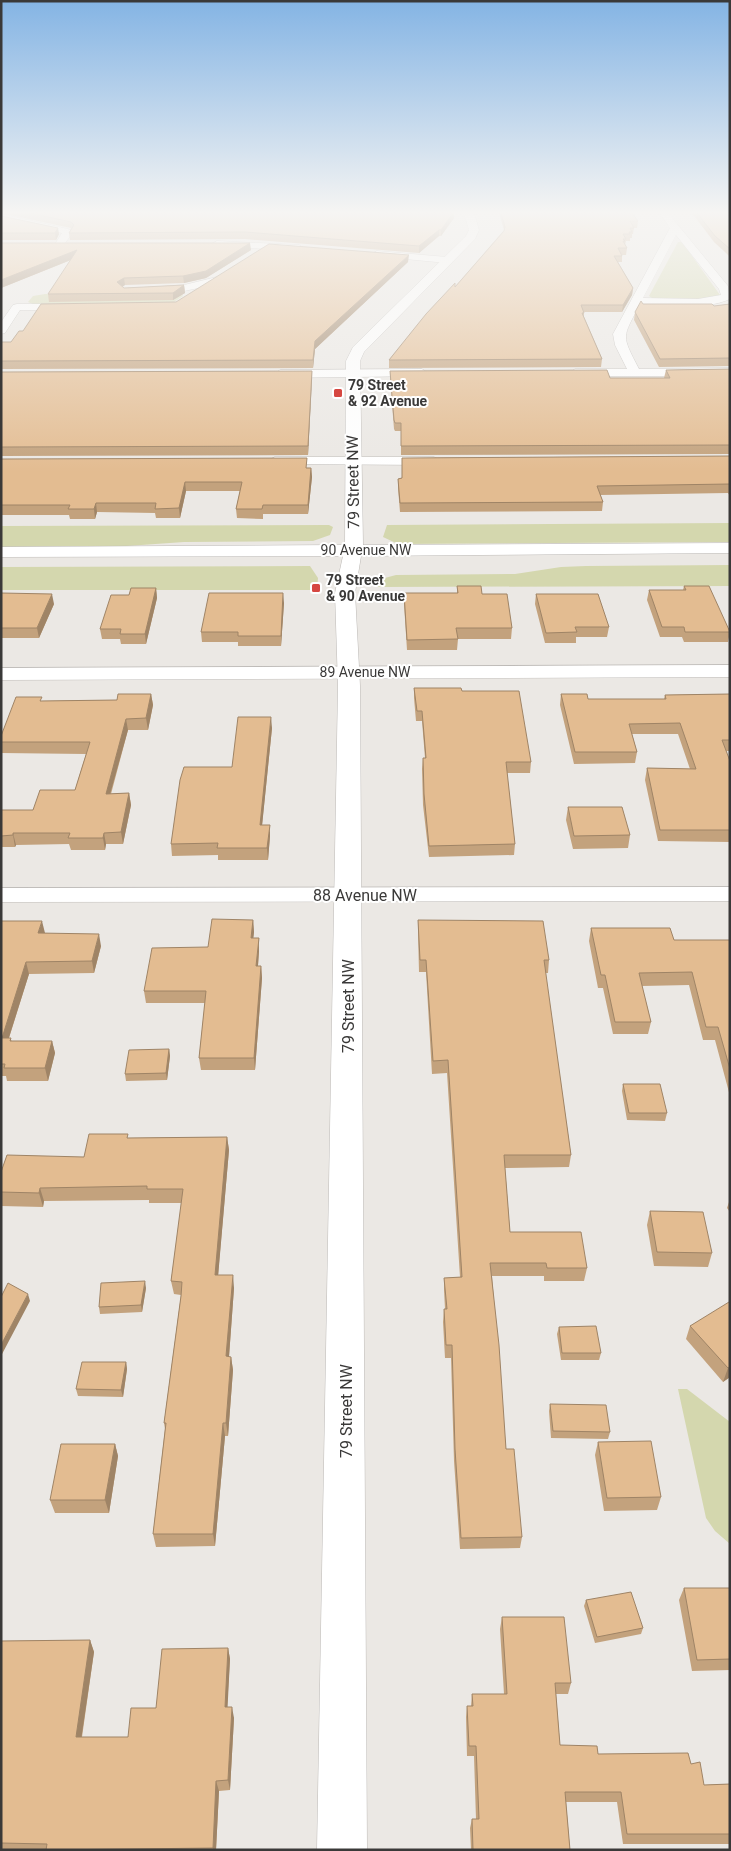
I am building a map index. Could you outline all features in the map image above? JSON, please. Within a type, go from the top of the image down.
[{"type":"street","points":[[1,331],[23,299]]},
{"type":"street","name":"79 Street NW","points":[[342,1850],[349,895],[349,672],[345,593],[355,522],[352,461],[352,374],[353,361],[358,350],[408,299]]},
{"type":"street","points":[[635,372],[618,334],[638,301],[705,302],[720,299]]},
{"type":"street","points":[[17,307],[86,306]]},
{"type":"street","points":[[566,373],[730,372]]},
{"type":"street","points":[[265,374],[439,373]]},
{"type":"street","points":[[259,461],[443,461]]},
{"type":"street","name":"90 Avenue NW","points":[[1,564],[730,548]]},
{"type":"street","name":"90 Avenue NW","points":[[1,552],[730,562]]},
{"type":"street","name":"89 Avenue NW","points":[[1,674],[730,671]]},
{"type":"street","name":"88 Avenue NW","points":[[1,895],[730,894]]},
{"type":"green space","points":[[30,299],[178,299],[174,302],[35,305],[28,302]]},
{"type":"green space","points":[[730,523],[730,542],[398,544],[383,537],[387,525]]},
{"type":"green space","points":[[329,525],[333,527],[330,535],[313,541],[1,547],[1,526]]},
{"type":"green space","points":[[730,565],[730,586],[377,587],[381,579],[396,575],[515,574],[561,567],[586,566]]},
{"type":"green space","points":[[310,566],[318,578],[317,590],[1,590],[1,567]]},
{"type":"green space","points":[[678,1389],[687,1389],[730,1422],[730,1544],[715,1531],[706,1518]]},
{"type":"building","points":[[180,299],[360,299],[315,341],[313,360],[1,361],[1,342],[11,342],[19,331],[23,331],[41,304],[176,302]]},
{"type":"building","points":[[440,299],[626,299],[623,305],[581,305],[584,313],[582,313],[602,359],[389,360]]},
{"type":"building","points":[[641,301],[643,304],[712,304],[714,306],[730,304],[730,358],[660,359],[635,312]]},
{"type":"building","points":[[730,369],[730,445],[401,446],[401,423],[395,423],[394,420],[390,371],[607,370],[610,378],[670,378],[666,370]]},
{"type":"building","points":[[312,371],[308,446],[1,447],[1,372]]},
{"type":"building","points":[[730,456],[730,484],[597,486],[603,502],[400,503],[398,479],[402,478],[402,458]]},
{"type":"building","points":[[307,458],[306,468],[311,468],[308,505],[263,505],[262,509],[236,509],[242,482],[185,482],[179,508],[155,509],[156,503],[96,503],[94,509],[68,509],[70,505],[1,505],[1,459]]},
{"type":"building","points":[[457,586],[481,586],[482,594],[507,594],[512,628],[456,628],[458,639],[407,640],[404,593],[458,593]]},
{"type":"building","points":[[684,586],[709,586],[730,632],[685,632],[684,627],[662,627],[649,590],[686,590]]},
{"type":"building","points":[[131,588],[156,588],[145,634],[120,634],[121,629],[100,629],[111,595],[129,595]]},
{"type":"building","points":[[1,593],[52,594],[37,628],[1,628]]},
{"type":"building","points":[[209,593],[283,593],[281,636],[238,636],[238,632],[201,632]]},
{"type":"building","points":[[536,594],[598,594],[609,627],[575,627],[577,632],[546,633]]},
{"type":"building","points":[[414,688],[461,688],[462,691],[519,691],[531,762],[506,762],[515,844],[429,846],[424,794],[423,758],[426,758],[422,711],[417,711]]},
{"type":"building","points":[[118,694],[151,694],[146,718],[126,719],[106,794],[129,793],[121,832],[104,833],[103,838],[68,838],[70,833],[13,833],[13,835],[1,836],[1,810],[33,810],[40,790],[75,790],[90,742],[1,742],[1,736],[16,697],[42,697],[40,701],[117,700]]},
{"type":"building","points":[[561,694],[587,694],[588,699],[666,699],[665,695],[730,694],[730,740],[722,740],[730,761],[730,830],[660,830],[647,768],[696,769],[680,723],[629,724],[637,752],[575,752]]},
{"type":"building","points":[[238,717],[271,717],[260,825],[270,825],[267,848],[217,848],[218,843],[171,844],[180,780],[184,767],[232,767]]},
{"type":"building","points":[[568,807],[622,807],[630,835],[574,836]]},
{"type":"building","points":[[212,919],[253,920],[251,938],[259,938],[256,966],[261,966],[254,1058],[199,1058],[206,991],[144,991],[152,948],[208,947]]},
{"type":"building","points":[[418,920],[543,921],[549,960],[544,960],[571,1155],[504,1155],[510,1232],[581,1232],[587,1268],[547,1268],[546,1263],[490,1263],[499,1345],[506,1449],[514,1449],[522,1537],[461,1538],[455,1449],[452,1345],[446,1345],[444,1309],[447,1309],[444,1278],[462,1277],[448,1060],[433,1061],[426,960],[420,960]]},
{"type":"building","points":[[1,921],[42,921],[38,933],[99,934],[92,961],[26,962],[2,1038],[11,1038],[10,1041],[52,1041],[45,1068],[4,1068],[5,1064],[1,1064]]},
{"type":"building","points":[[591,928],[670,928],[674,940],[730,940],[730,1069],[718,1027],[706,1027],[692,972],[639,973],[651,1022],[615,1022],[605,975],[601,975]]},
{"type":"building","points":[[169,1049],[166,1073],[125,1074],[129,1050]]},
{"type":"building","points":[[623,1084],[660,1084],[667,1113],[629,1113]]},
{"type":"building","points":[[89,1134],[128,1134],[127,1138],[227,1137],[215,1275],[233,1275],[226,1356],[231,1357],[226,1423],[223,1423],[213,1534],[153,1534],[166,1423],[164,1423],[181,1296],[182,1282],[171,1281],[183,1189],[147,1189],[147,1186],[40,1188],[39,1193],[1,1192],[1,1172],[7,1155],[84,1157]]},
{"type":"building","points":[[650,1211],[703,1212],[712,1253],[657,1252]]},
{"type":"building","points":[[145,1281],[141,1305],[99,1307],[101,1283]]},
{"type":"building","points":[[8,1283],[28,1294],[1,1345],[1,1297]]},
{"type":"building","points":[[729,1302],[730,1367],[728,1368],[690,1326]]},
{"type":"building","points":[[596,1326],[601,1353],[562,1353],[559,1327]]},
{"type":"building","points":[[82,1362],[126,1362],[121,1390],[76,1389]]},
{"type":"building","points":[[550,1404],[606,1405],[610,1432],[553,1431]]},
{"type":"building","points":[[651,1441],[661,1497],[607,1498],[598,1442]]},
{"type":"building","points":[[61,1444],[115,1444],[105,1500],[50,1500]]},
{"type":"building","points":[[684,1588],[730,1588],[730,1659],[697,1660]]},
{"type":"building","points":[[631,1592],[643,1628],[597,1637],[586,1600]]},
{"type":"building","points":[[502,1617],[564,1617],[571,1683],[555,1683],[560,1745],[597,1746],[598,1754],[688,1753],[691,1764],[700,1762],[704,1785],[730,1784],[730,1834],[627,1834],[621,1792],[565,1792],[570,1850],[473,1850],[472,1819],[479,1819],[476,1746],[469,1746],[467,1706],[473,1706],[472,1694],[507,1694]]},
{"type":"building","points":[[90,1640],[76,1737],[128,1737],[131,1708],[156,1708],[162,1649],[228,1648],[225,1707],[232,1707],[228,1780],[216,1781],[213,1848],[46,1850],[47,1844],[1,1843],[1,1641]]},
{"type":"place","name":"79 Street & 92 Avenue","points":[[338,393]]},
{"type":"place","name":"79 Street & 90 Avenue","points":[[316,588]]}]
